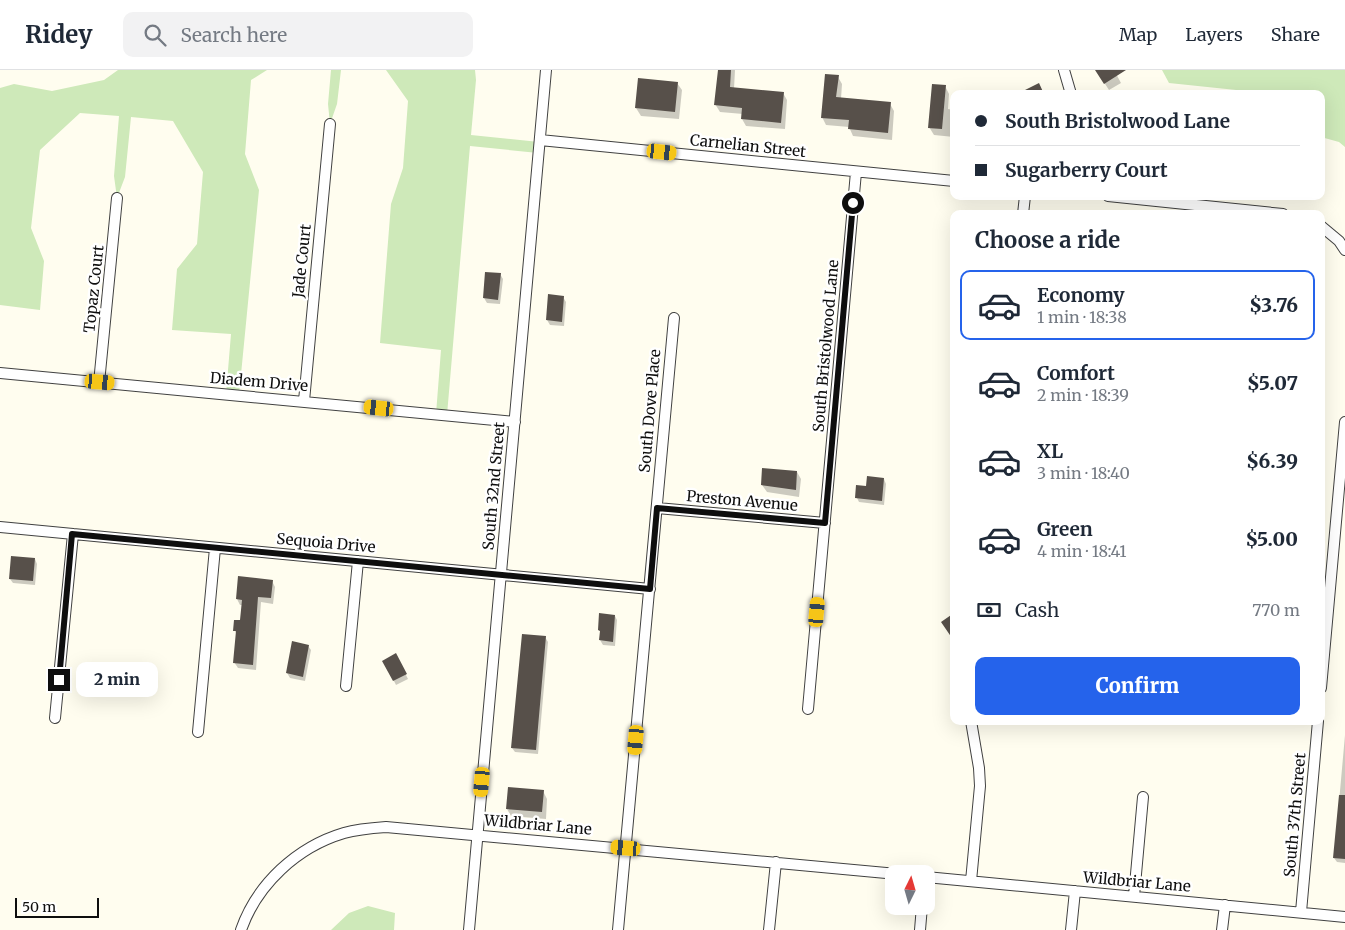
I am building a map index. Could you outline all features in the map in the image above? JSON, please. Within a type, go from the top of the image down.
[{"type":"street","name":"South 32nd Street","points":[[468,930],[546,70]]},
{"type":"street","points":[[1064,70],[1069,90]]},
{"type":"street","name":"Jade Court","points":[[304,401],[330,124]]},
{"type":"street","name":"Carnelian Street","points":[[540,140],[950,181]]},
{"type":"street","name":"South Bristolwood Lane","points":[[808,709],[856,172]]},
{"type":"street","name":"Topaz Court","points":[[100,382],[117,198]]},
{"type":"street","points":[[1134,200],[1198,210]]},
{"type":"street","points":[[1325,230],[1345,250]]},
{"type":"street","name":"South Dove Place","points":[[618,930],[674,318]]},
{"type":"street","name":"Diadem Drive","points":[[0,373],[514,422]]},
{"type":"street","points":[[1325,644],[1345,422]]},
{"type":"street","name":"Preston Avenue","points":[[657,508],[825,523]]},
{"type":"street","name":"Sequoia Drive","points":[[0,527],[650,589]]},
{"type":"street","points":[[55,718],[72,534]]},
{"type":"street","points":[[198,732],[215,548]]},
{"type":"street","points":[[346,686],[358,561]]},
{"type":"street","points":[[971,881],[980,786],[972,725]]},
{"type":"street","name":"South 37th Street","points":[[1301,912],[1318,725]]},
{"type":"street","points":[[1134,896],[1143,797]]},
{"type":"street","name":"Wildbriar Lane","points":[[242,927],[257,897],[270,880],[299,855],[324,840],[358,830],[386,827],[885,873]]},
{"type":"street","points":[[769,930],[776,862]]},
{"type":"street","name":"Wildbriar Lane","points":[[935,878],[1345,916]]},
{"type":"street","points":[[1071,930],[1075,891]]},
{"type":"street","points":[[1222,930],[1225,905]]},
{"type":"street","points":[[920,930],[921,915]]},
{"type":"green space","points":[[118,70],[267,70],[251,80],[245,154],[259,190],[239,395],[226,394],[231,334],[172,330],[177,269],[197,244],[203,172],[173,121],[131,117],[125,177],[117,198],[114,176],[119,116],[80,113],[40,150],[31,228],[44,261],[40,310],[0,305],[0,88],[14,84],[52,91],[104,80]]},
{"type":"green space","points":[[331,70],[341,70],[337,104],[330,124],[328,104]]},
{"type":"green space","points":[[386,70],[475,70],[476,80],[471,135],[539,142],[538,153],[470,146],[447,415],[436,414],[441,350],[380,343],[391,204],[403,168],[408,101]]},
{"type":"green space","points":[[1162,70],[1345,70],[1345,147],[1339,142],[1325,138],[1325,90],[1236,90],[1169,83]]},
{"type":"green space","points":[[368,906],[395,913],[394,930],[331,930],[349,913]]},
{"type":"building","points":[[718,70],[731,70],[730,87],[784,92],[781,123],[741,119],[742,108],[714,105]]},
{"type":"building","points":[[1095,70],[1126,70],[1104,84]]},
{"type":"building","points":[[825,74],[839,75],[836,97],[891,102],[888,133],[848,129],[849,120],[821,118]]},
{"type":"building","points":[[638,78],[678,82],[675,112],[635,108]]},
{"type":"building","points":[[1039,83],[1042,90],[1025,90]]},
{"type":"building","points":[[932,84],[946,85],[942,129],[928,128]]},
{"type":"building","points":[[485,272],[501,273],[498,300],[483,298]]},
{"type":"building","points":[[548,294],[564,296],[562,322],[546,320]]},
{"type":"building","points":[[762,468],[797,471],[796,490],[761,485]]},
{"type":"building","points":[[867,476],[884,478],[882,501],[855,498],[856,485],[866,486]]},
{"type":"building","points":[[11,556],[35,558],[33,581],[9,579]]},
{"type":"building","points":[[238,576],[273,580],[271,598],[258,597],[253,665],[233,663],[236,631],[233,631],[234,620],[240,620],[242,600],[236,599]]},
{"type":"building","points":[[599,613],[615,615],[613,642],[599,640]]},
{"type":"building","points":[[950,616],[950,635],[941,622]]},
{"type":"building","points":[[522,634],[546,636],[536,750],[511,748]]},
{"type":"building","points":[[292,641],[309,645],[303,677],[286,673]]},
{"type":"building","points":[[396,653],[407,674],[393,681],[382,661]]},
{"type":"building","points":[[508,787],[544,790],[542,812],[506,809]]},
{"type":"building","points":[[1339,795],[1345,795],[1345,859],[1333,858]]},
{"type":"route","points":[[59,680],[72,534],[650,589],[657,508],[825,523],[853,203]]}]
